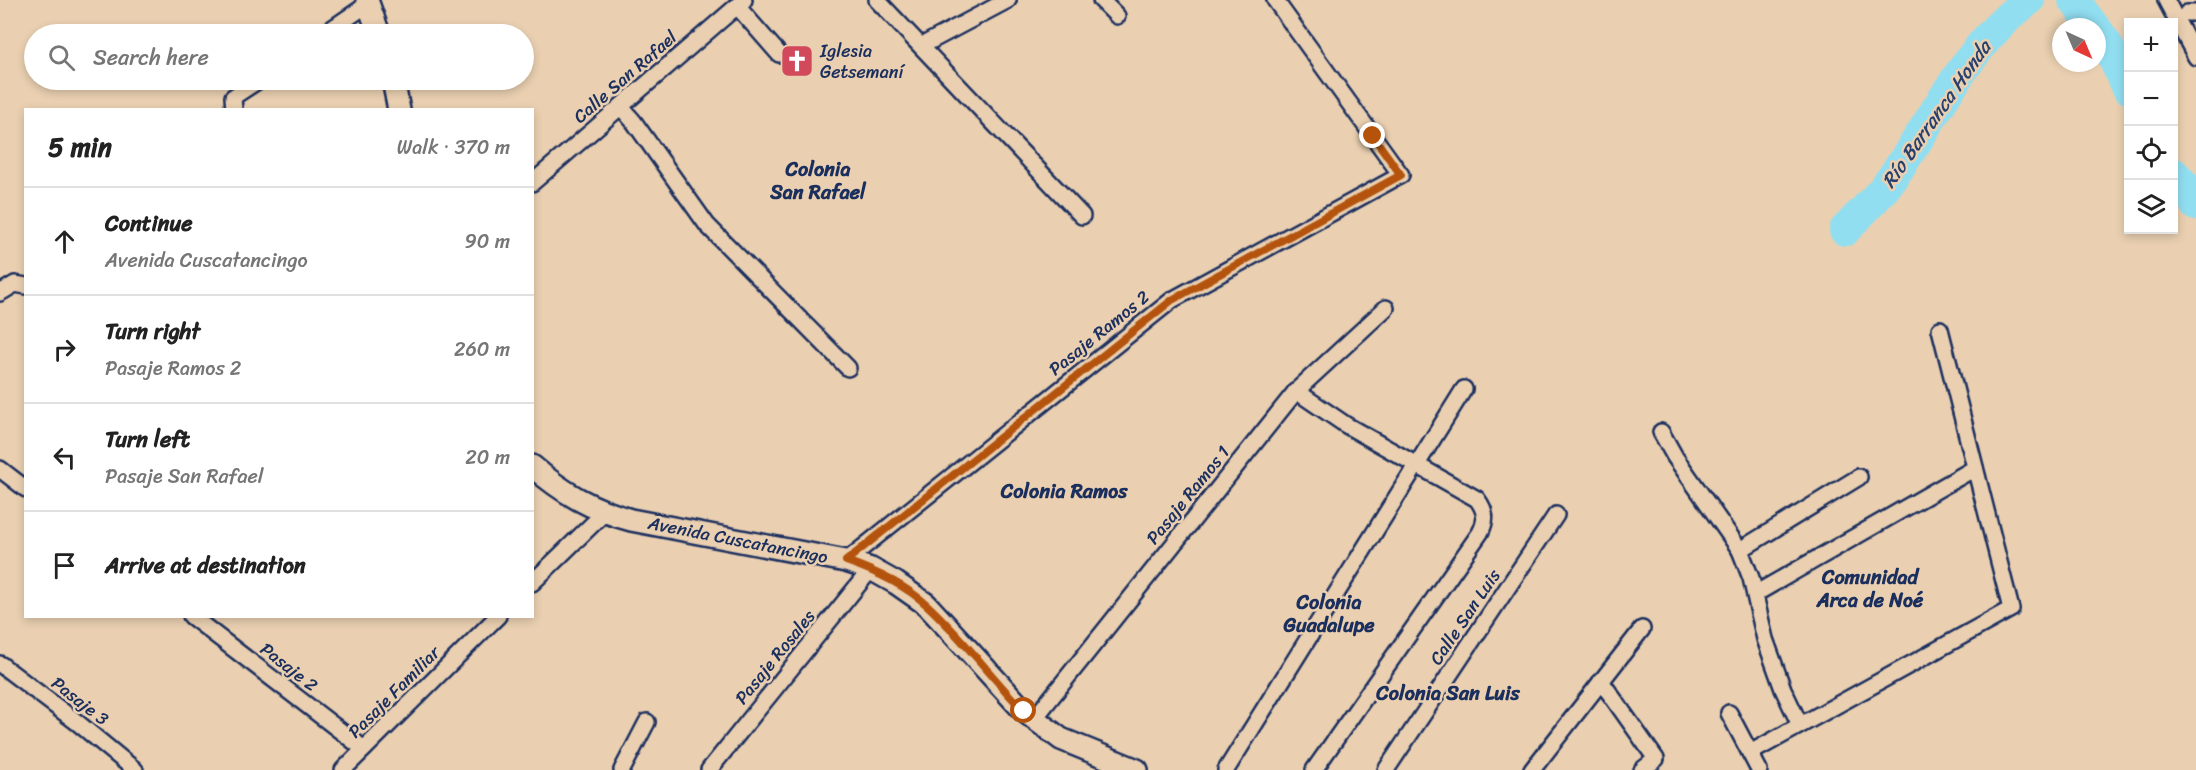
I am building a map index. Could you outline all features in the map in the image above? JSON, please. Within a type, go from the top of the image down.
[{"type":"street","points":[[877,0],[1082,216]]},
{"type":"street","points":[[921,46],[1008,0]]},
{"type":"street","points":[[1101,0],[1117,16]]},
{"type":"street","name":"Pasaje Ramos 2","points":[[846,561],[1172,300],[1401,175],[1275,0]]},
{"type":"street","points":[[2166,0],[2196,57]]},
{"type":"street","points":[[338,24],[368,2],[376,24]]},
{"type":"street","points":[[740,3],[779,54]]},
{"type":"street","name":"Calle San Rafael","points":[[534,181],[740,3]]},
{"type":"street","points":[[234,108],[234,97],[244,90]]},
{"type":"street","points":[[395,90],[399,108]]},
{"type":"street","points":[[621,107],[707,225],[848,368]]},
{"type":"street","points":[[0,293],[20,285]]},
{"type":"street","name":"Pasaje Ramos 1","points":[[1034,719],[1296,391],[1386,308]]},
{"type":"street","points":[[1750,753],[2011,609],[1940,329]]},
{"type":"street","points":[[1226,770],[1464,389]]},
{"type":"street","points":[[1296,391],[1346,425],[1477,499],[1483,506],[1485,522],[1480,533],[1314,770]]},
{"type":"street","points":[[1661,432],[1740,550],[1751,578],[1765,639],[1783,689],[1800,725]]},
{"type":"street","name":"Avenida Cuscatancingo","points":[[534,468],[557,487],[604,513],[846,561],[871,569],[897,583],[926,604],[989,675],[1034,719],[1061,739],[1137,770]]},
{"type":"street","points":[[1755,594],[1975,468]]},
{"type":"street","points":[[0,469],[24,487]]},
{"type":"street","points":[[1740,550],[1859,477]]},
{"type":"street","points":[[534,581],[604,513]]},
{"type":"street","name":"Calle San Luis","points":[[1386,770],[1556,515]]},
{"type":"street","name":"Pasaje Rosales","points":[[709,770],[871,569]]},
{"type":"street","name":"Pasaje 2","points":[[194,618],[364,749]]},
{"type":"street","name":"Pasaje Familiar","points":[[343,770],[496,618]]},
{"type":"street","points":[[1532,770],[1642,629]]},
{"type":"street","name":"Pasaje 3","points":[[0,664],[135,770]]},
{"type":"street","points":[[1601,681],[1656,759],[1642,770]]},
{"type":"street","points":[[1729,713],[1759,770]]},
{"type":"street","points":[[622,770],[647,722]]},
{"type":"waterway","name":"Río Barranca Honda","points":[[1845,230],[1886,186],[1951,87],[1986,40],[2029,0]]},
{"type":"waterway","name":"Río Barranca Honda","points":[[2074,0],[2087,18]]},
{"type":"waterway","name":"Río Barranca Honda","points":[[2106,43],[2124,80]]},
{"type":"waterway","name":"Río Barranca Honda","points":[[2178,178],[2191,193],[2196,205]]},
{"type":"place","name":"Iglesia Getsemaní","points":[[797,61]]},
{"type":"district","name":"Colonia San Rafael","points":[[818,180]]},
{"type":"district","name":"Colonia Ramos","points":[[1064,491]]},
{"type":"district","name":"Comunidad Arca de Noé","points":[[1870,588]]},
{"type":"district","name":"Colonia Guadalupe","points":[[1329,614]]},
{"type":"district","name":"Colonia San Luis","points":[[1448,693]]},
{"type":"route","points":[[1024,711],[926,604],[897,583],[871,569],[846,561],[1172,300],[1401,175],[1373,136]]}]
